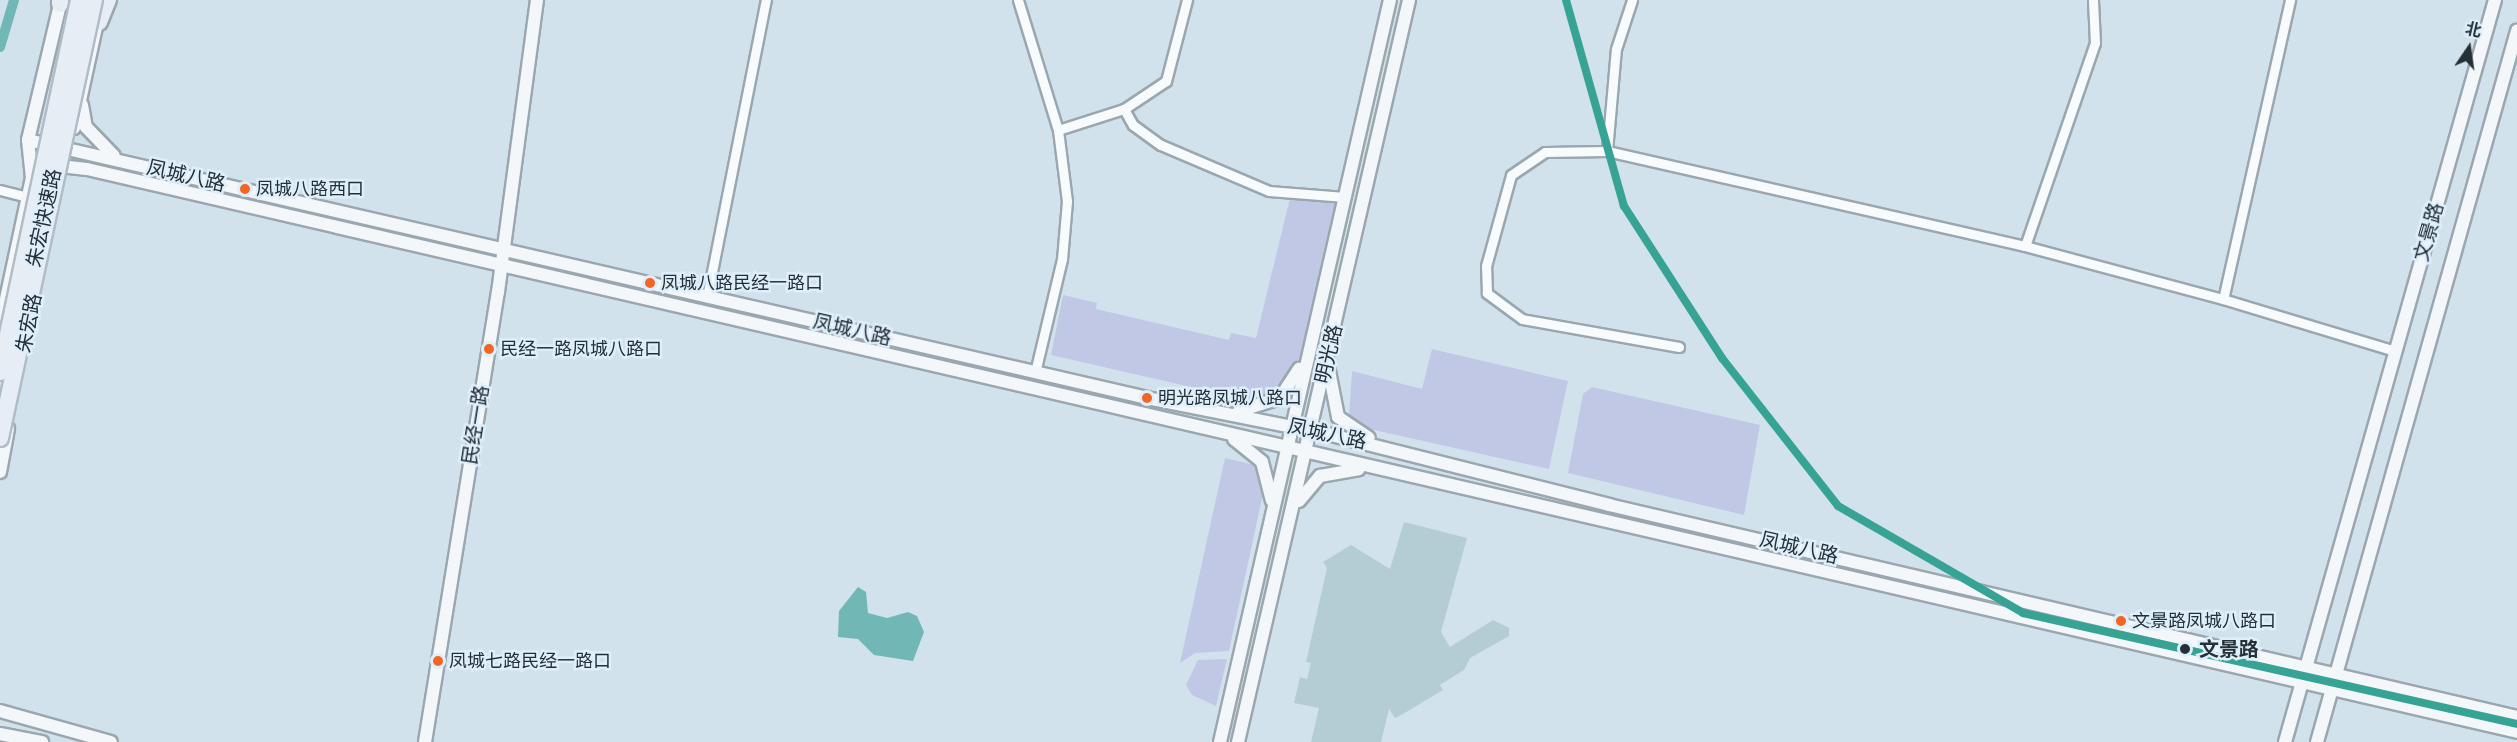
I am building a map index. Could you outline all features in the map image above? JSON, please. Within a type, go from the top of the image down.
[{"type":"highway","name":"朱宏快速路","points":[[0,372],[79,0]]},
{"type":"highway","name":"朱宏快速路","points":[[0,438],[94,0]]},
{"type":"highway","points":[[99,22],[108,0]]},
{"type":"main road","name":"朱宏路","points":[[0,472],[67,148],[81,104],[99,22],[100,0]]},
{"type":"main road","name":"民经一路","points":[[425,742],[502,265],[537,0]]},
{"type":"main road","name":"明光路","points":[[1220,742],[1293,426],[1307,352],[1390,0]]},
{"type":"main road","name":"明光路","points":[[1238,742],[1312,430],[1409,0]]},
{"type":"main road","name":"文景路","points":[[2285,742],[2299,683],[2494,0]]},
{"type":"main road","name":"朱宏路","points":[[0,327],[28,197],[33,163],[28,140],[60,1]]},
{"type":"main road","name":"文景路","points":[[2317,742],[2333,674],[2517,31]]},
{"type":"main road","points":[[81,104],[86,127],[99,146],[126,162]]},
{"type":"main road","name":"凤城八路","points":[[28,140],[1035,372],[1312,430],[1609,506],[2517,717]]},
{"type":"main road","name":"凤城八路","points":[[33,163],[63,167],[502,265],[2517,732]]},
{"type":"main road","points":[[1218,411],[1254,410],[1273,402],[1286,392],[1307,352]]},
{"type":"main road","points":[[1328,356],[1338,417],[1352,430],[1391,449]]},
{"type":"main road","points":[[1213,429],[1262,462],[1272,489],[1273,515]]},
{"type":"main road","points":[[1291,518],[1304,492],[1329,471],[1388,471]]},
{"type":"main road","points":[[0,711],[111,742]]},
{"type":"main road","points":[[0,734],[42,742]]},
{"type":"street","points":[[707,297],[766,0]]},
{"type":"street","points":[[1018,0],[1058,130],[1066,201],[1062,259],[1035,372]]},
{"type":"street","points":[[1058,130],[1124,108],[1166,81],[1187,0]]},
{"type":"street","points":[[1607,151],[1616,49],[1632,0]]},
{"type":"street","points":[[2025,246],[2096,43],[2093,0]]},
{"type":"street","points":[[2223,299],[2290,0]]},
{"type":"street","points":[[1124,108],[1133,125],[1161,145],[1269,191],[1345,197]]},
{"type":"street","points":[[1679,347],[1522,319],[1487,294],[1486,266],[1510,175],[1545,152],[1607,151],[2025,246],[2223,299],[2395,351]]},
{"type":"street","points":[[0,190],[28,197]]},
{"type":"shaded area","points":[[1290,198],[1337,204],[1297,377],[1288,390],[1252,401],[1051,355],[1063,295],[1097,303],[1096,309],[1229,340],[1231,333],[1256,338]]},
{"type":"shaded area","points":[[1432,349],[1568,381],[1549,469],[1365,428],[1349,417],[1352,371],[1422,389]]},
{"type":"shaded area","points":[[1592,387],[1760,425],[1744,515],[1568,473],[1583,394]]},
{"type":"shaded area","points":[[1225,458],[1255,465],[1264,489],[1229,651],[1195,653],[1180,663]]},
{"type":"shaded area","points":[[858,587],[866,592],[868,613],[887,618],[908,612],[917,616],[924,632],[913,661],[874,655],[858,639],[838,637],[839,611]]},
{"type":"shaded area","points":[[1227,659],[1216,706],[1192,695],[1186,685],[1198,660]]},
{"type":"building","points":[[1404,522],[1467,538],[1441,632],[1450,647],[1493,620],[1509,628],[1509,636],[1470,658],[1464,670],[1440,685],[1443,690],[1395,718],[1389,709],[1381,742],[1311,742],[1319,708],[1294,703],[1300,677],[1307,679],[1311,663],[1306,662],[1327,568],[1323,562],[1351,545],[1390,569]]},
{"type":"waterway","points":[[0,47],[14,0]]},
{"type":"transit line","points":[[1566,0],[1624,206],[1722,358],[1838,506],[2023,613],[2517,724]]},
{"type":"place","name":"凤城八路西口","points":[[245,189]]},
{"type":"place","name":"凤城八路民经一路口","points":[[650,283]]},
{"type":"place","name":"民经一路凤城八路口","points":[[489,349]]},
{"type":"place","name":"明光路凤城八路口","points":[[1147,398]]},
{"type":"place","name":"文景路凤城八路口","points":[[2121,621]]},
{"type":"place","name":"文景路","points":[[2185,649]]},
{"type":"place","name":"凤城七路民经一路口","points":[[438,661]]}]
